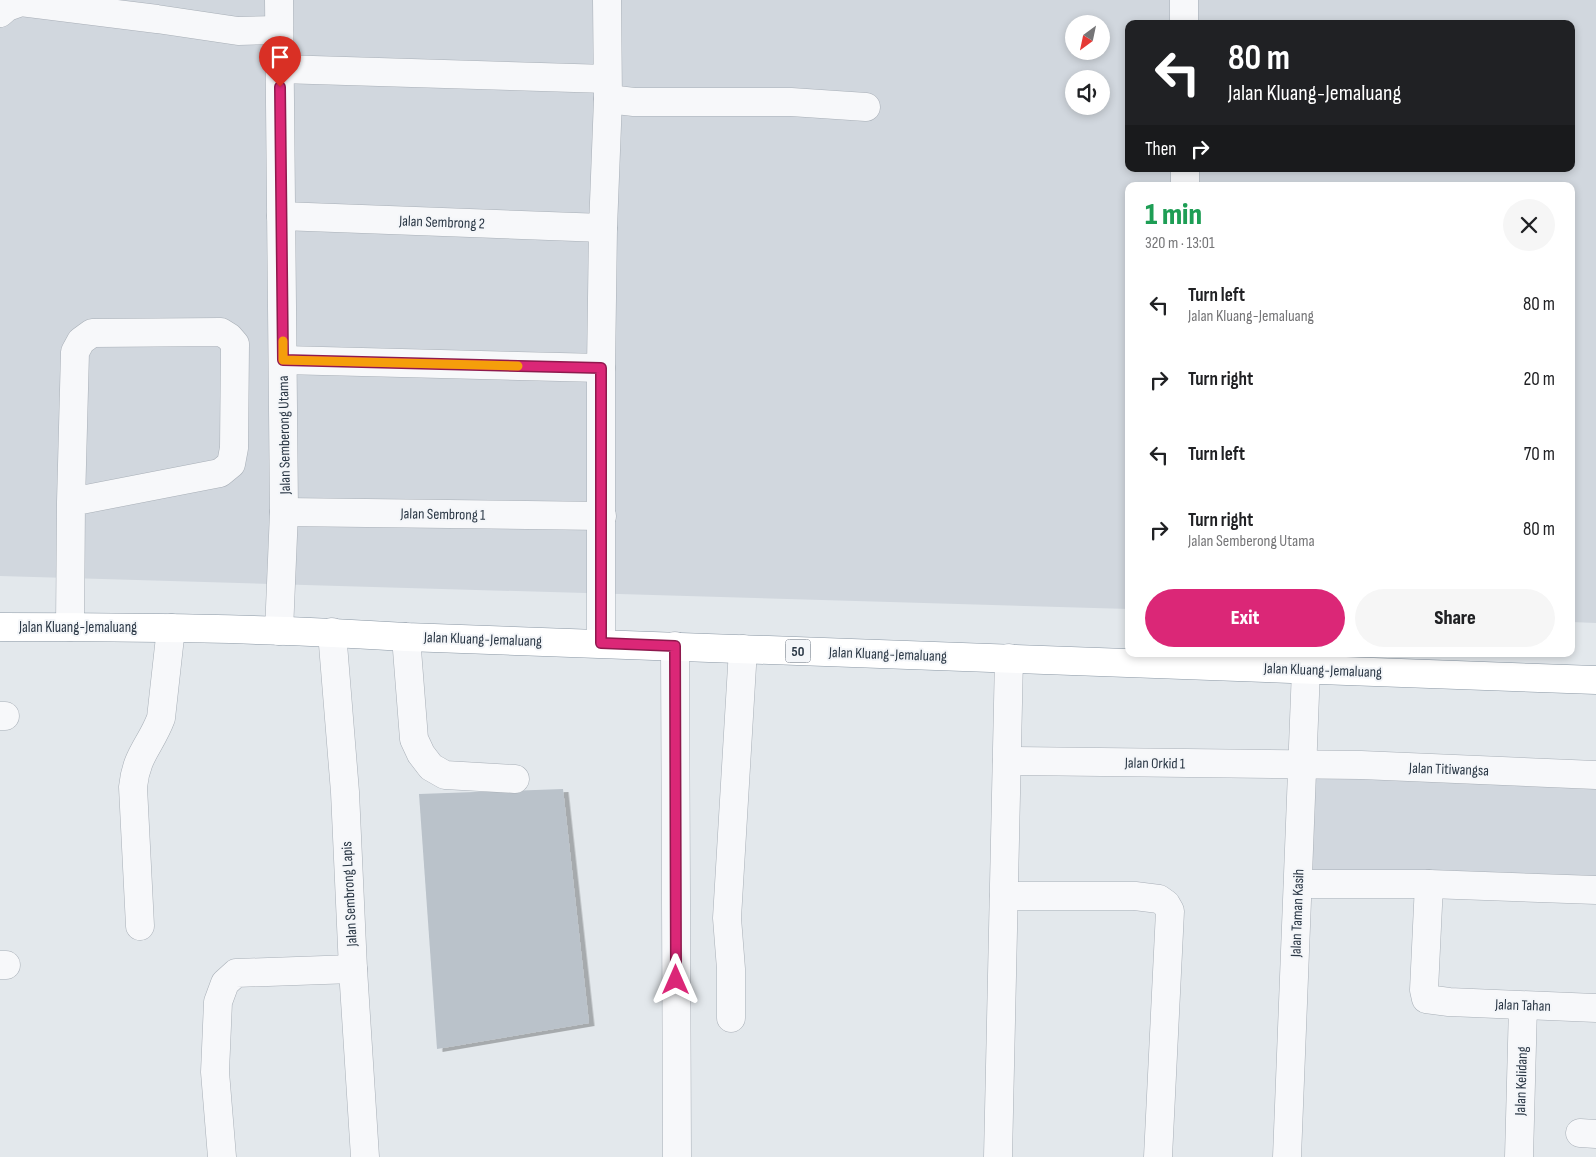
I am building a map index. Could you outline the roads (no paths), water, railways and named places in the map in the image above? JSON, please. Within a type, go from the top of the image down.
[{"type":"highway","name":"Jalan Kluang-Jemaluang","points":[[0,627],[170,628],[332,632],[406,637],[1009,658],[1188,659],[1306,669],[1596,680]]},
{"type":"street","name":"Jalan Semberong Utama","points":[[278,0],[284,512],[279,631]]},
{"type":"street","points":[[601,643],[601,368],[603,228],[608,89],[607,0]]},
{"type":"street","points":[[1184,0],[1184,20]]},
{"type":"street","points":[[0,13],[7,7],[21,2],[157,19],[238,32],[279,30]]},
{"type":"street","points":[[280,69],[608,89],[634,102],[791,102],[866,107]]},
{"type":"street","name":"Jalan Sembrong 2","points":[[281,216],[603,228]]},
{"type":"street","points":[[70,627],[71,502],[76,352],[81,341],[92,333],[221,332],[229,337],[235,344],[234,448],[231,464],[220,473],[71,502]]},
{"type":"street","points":[[283,360],[601,368]]},
{"type":"street","name":"Jalan Sembrong 1","points":[[284,512],[602,516]]},
{"type":"street","points":[[140,926],[134,780],[138,761],[157,729],[161,718],[170,628]]},
{"type":"street","name":"Jalan Sembrong Lapis","points":[[332,632],[345,792],[353,969],[366,1157]]},
{"type":"street","points":[[406,637],[414,739],[421,754],[431,767],[445,775],[516,779]]},
{"type":"street","points":[[675,646],[676,1157]]},
{"type":"street","points":[[731,1018],[731,969],[727,918],[743,649]]},
{"type":"street","points":[[998,1157],[1009,658]]},
{"type":"street","name":"Jalan Taman Kasih","points":[[1288,1157],[1306,669]]},
{"type":"street","name":"Jalan Orkid 1","points":[[1007,762],[1302,764]]},
{"type":"street","name":"Jalan Titiwangsa","points":[[1302,764],[1596,775]]},
{"type":"street","points":[[1298,884],[1429,884],[1596,890]]},
{"type":"street","name":"Jalan Tahan","points":[[1429,884],[1424,997],[1426,999],[1523,1006],[1596,1008]]},
{"type":"street","points":[[1004,896],[1135,896],[1159,899],[1166,904],[1170,911],[1158,1157]]},
{"type":"street","points":[[222,1157],[215,1072],[218,1002],[225,983],[236,973],[353,969]]},
{"type":"street","name":"Jalan Kelidang","points":[[1519,1157],[1523,1006]]}]
